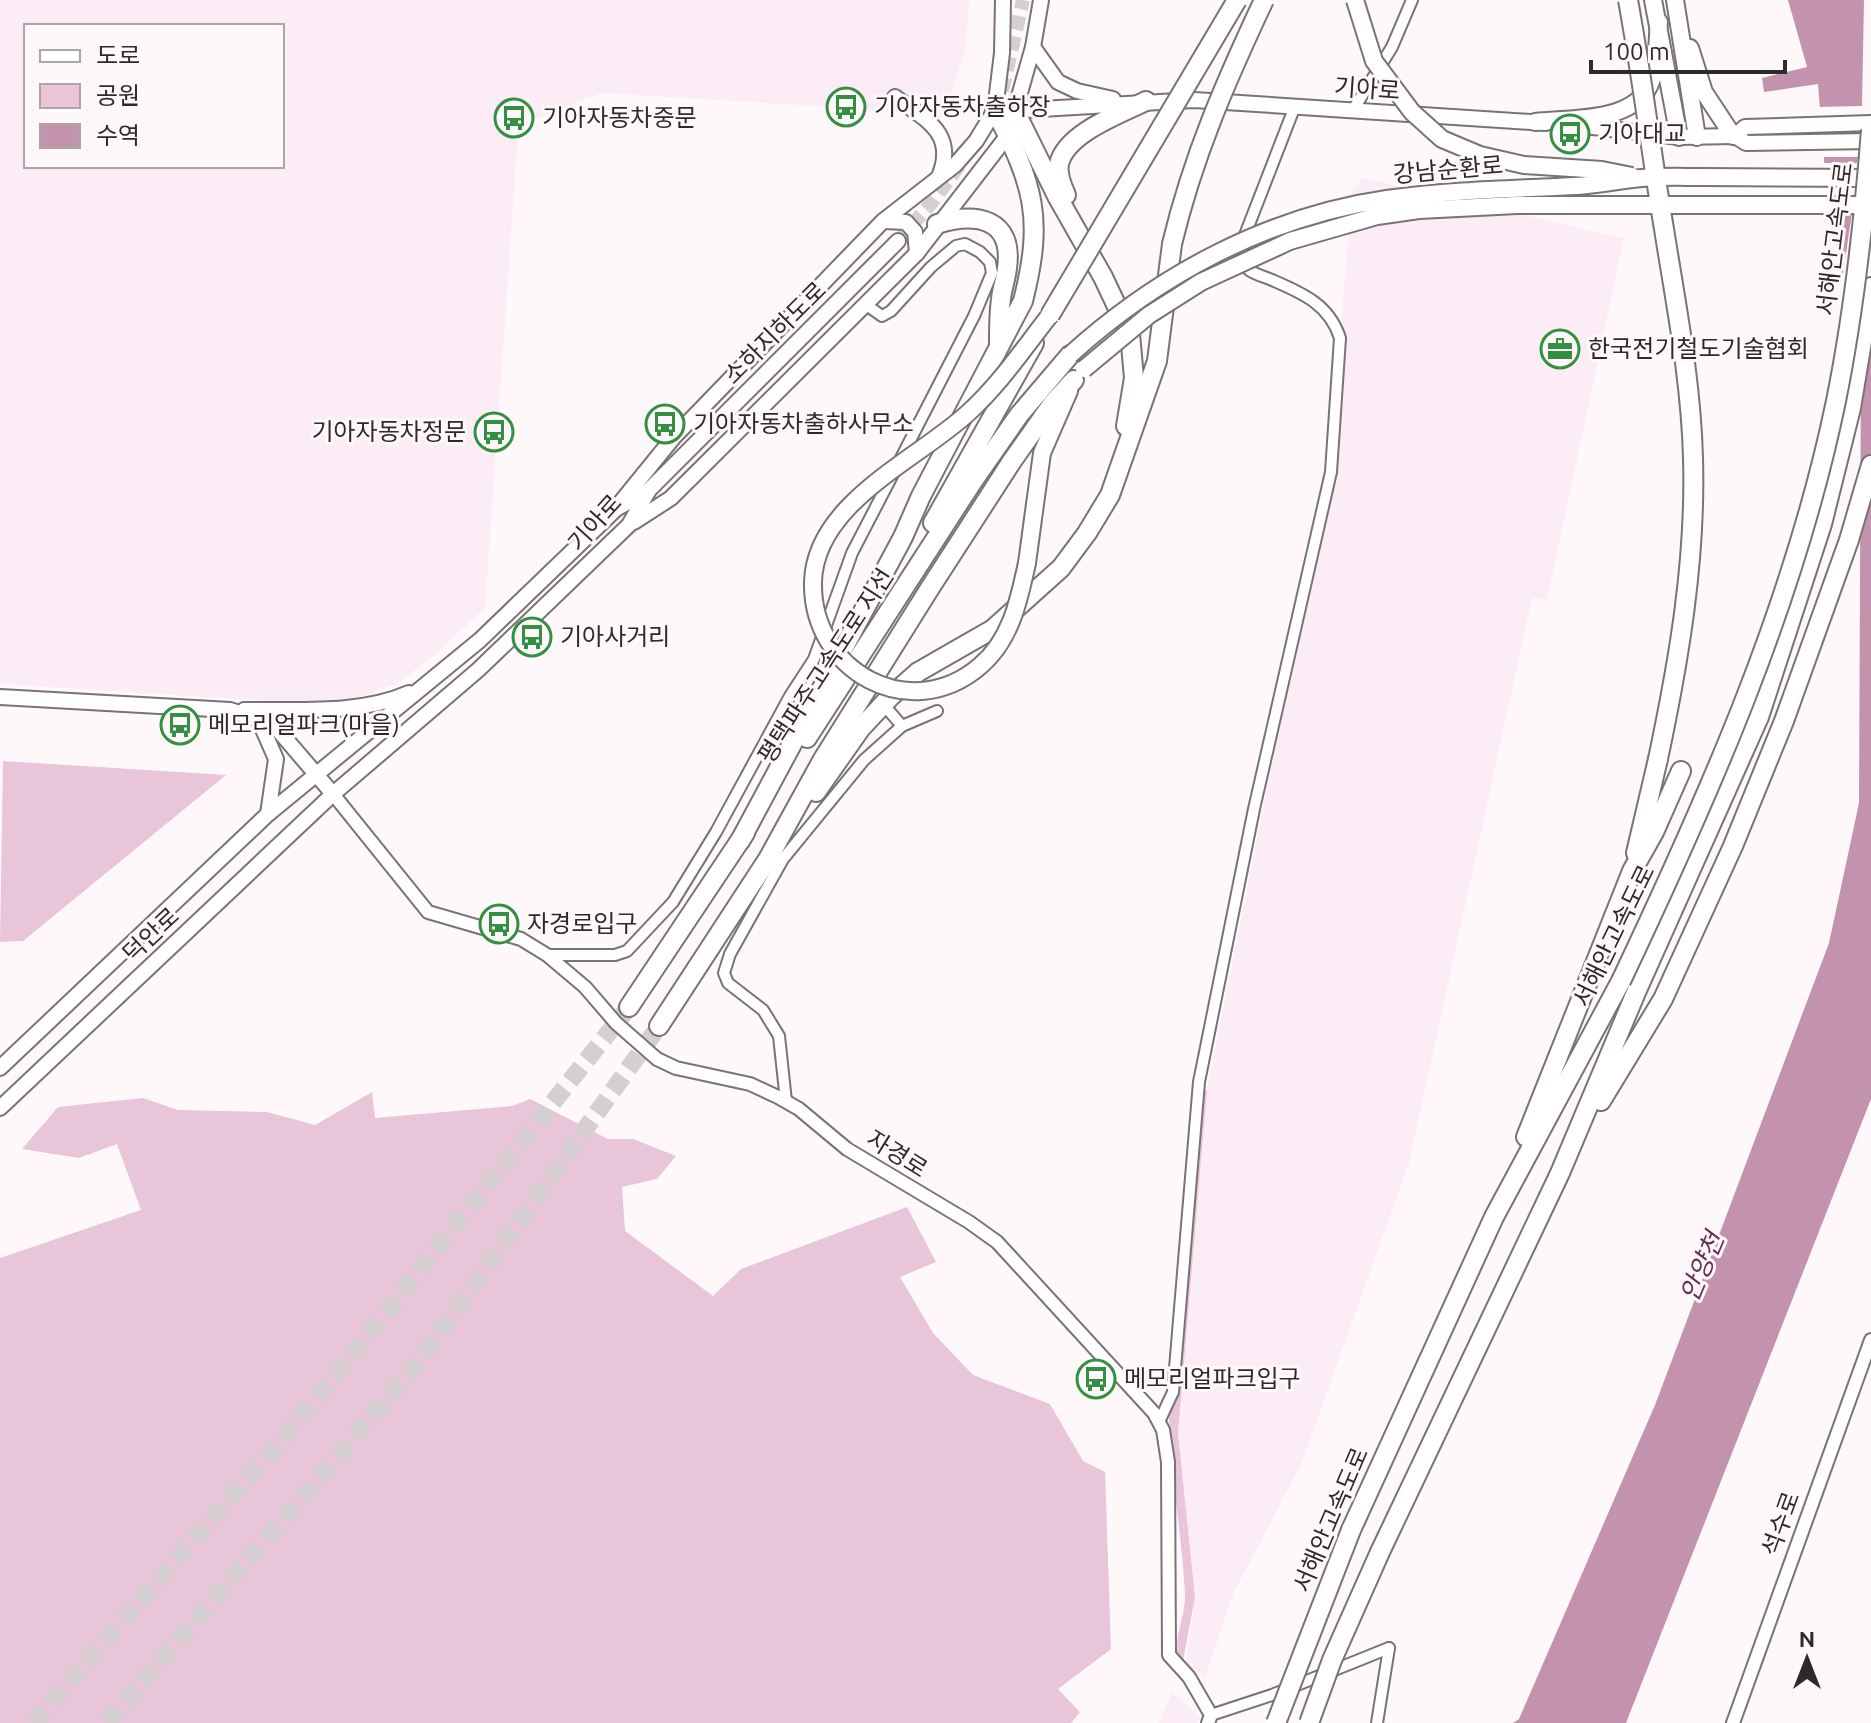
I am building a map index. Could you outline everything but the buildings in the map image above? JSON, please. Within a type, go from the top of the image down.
[{"type":"highway","points":[[910,581],[921,544],[1050,315],[1237,0]]},
{"type":"highway","points":[[768,859],[861,728],[890,697],[918,672],[993,629],[1031,597],[1061,568],[1110,495],[1157,361],[1172,244],[1194,167],[1217,99],[1264,0]]},
{"type":"highway","points":[[1355,0],[1374,61],[1412,112],[1442,139],[1480,155],[1524,165],[1602,170],[1641,178]]},
{"type":"highway","points":[[1628,0],[1689,389],[1693,459],[1687,588],[1676,677],[1632,871]]},
{"type":"highway","points":[[1653,0],[1679,137]]},
{"type":"highway","points":[[1675,0],[1697,137]]},
{"type":"highway","points":[[1535,122],[1625,110],[1647,91],[1655,66],[1659,22]]},
{"type":"highway","points":[[1680,22],[1699,69],[1704,92],[1740,136]]},
{"type":"highway","points":[[1081,235],[1058,166],[1066,148],[1095,125],[1146,101]]},
{"type":"highway","points":[[740,841],[903,537],[1023,301],[1030,271],[1035,215],[1024,169],[995,110]]},
{"type":"highway","points":[[1015,111],[1130,334],[1134,378],[1110,495]]},
{"type":"highway","name":"서해안고속도로","points":[[1309,1723],[1332,1660],[1380,1552],[1560,1173],[1629,985],[1742,709],[1772,626],[1807,512],[1835,403],[1862,234],[1871,130]]},
{"type":"highway","name":"강남순환로","points":[[1070,355],[1108,320],[1183,270],[1224,250],[1329,212],[1384,199],[1435,193],[1605,185],[1641,178],[1871,178]]},
{"type":"highway","name":"강남순환로","points":[[1079,374],[1149,315],[1201,282],[1290,241],[1377,216],[1517,205],[1871,205]]},
{"type":"highway","points":[[937,224],[959,217],[980,218],[992,223],[1004,240],[1008,265],[1001,299],[999,345]]},
{"type":"highway","name":"서해안고속도로","points":[[1276,1723],[1351,1530],[1494,1217],[1629,985],[1759,717],[1822,524],[1851,408],[1871,287]]},
{"type":"highway","points":[[1050,315],[997,383],[967,414],[861,494],[839,518],[819,551],[814,567],[814,607],[828,645],[856,672],[874,683],[891,688],[926,690],[967,676],[993,652],[1018,606],[1042,453],[1079,374]]},
{"type":"highway","name":"평택파주고속도로 지선","points":[[629,1007],[973,481],[1019,415],[1070,355]]},
{"type":"highway","name":"평택파주고속도로 지선","points":[[659,1026],[768,859],[823,759],[930,588],[1012,461],[1053,403],[1079,374]]},
{"type":"highway","points":[[1560,1173],[1663,999],[1733,846],[1784,721],[1849,540],[1871,465]]},
{"type":"highway","points":[[1494,1217],[1632,871],[1654,832],[1681,771]]},
{"type":"main road","points":[[616,509],[673,438],[883,221],[955,165],[976,141],[995,110],[1002,53],[1003,0]]},
{"type":"main road","points":[[629,525],[671,498],[917,253],[1008,135],[1033,47],[1041,0]]},
{"type":"main road","points":[[1033,47],[1058,82],[1077,91],[1120,102]]},
{"type":"main road","points":[[895,97],[925,119],[941,136],[945,151],[939,178]]},
{"type":"main road","name":"기아로","points":[[995,110],[1194,100],[1535,122],[1679,137],[1871,141]]},
{"type":"main road","name":"기아로","points":[[1740,136],[1871,123]]},
{"type":"main road","points":[[883,221],[906,222],[915,232],[917,253]]},
{"type":"main road","name":"소하지하도로","points":[[649,490],[898,241]]},
{"type":"main road","name":"기아로","points":[[317,774],[480,640],[616,509],[649,490]]},
{"type":"main road","name":"기아로","points":[[333,794],[478,670],[629,525],[649,490]]},
{"type":"main road","points":[[0,697],[230,710],[329,709],[388,703],[424,687]]},
{"type":"main road","points":[[230,710],[273,724],[333,794]]},
{"type":"main road","points":[[258,718],[276,759],[268,814]]},
{"type":"main road","name":"덕안로","points":[[0,1068],[268,814],[317,774]]},
{"type":"main road","name":"덕안로","points":[[0,1108],[333,794]]},
{"type":"street","points":[[1353,110],[1392,47],[1412,0]]},
{"type":"street","points":[[1159,1422],[1173,1392],[1199,1082],[1254,809],[1331,472],[1340,338],[1335,322],[1309,296],[1249,270],[1242,256],[1243,240],[1295,106]]},
{"type":"street","points":[[547,955],[615,955],[627,951],[673,902],[814,659],[852,553],[974,316],[992,273],[990,262],[965,244],[956,246],[931,267],[891,311],[882,316],[865,304]]},
{"type":"street","points":[[814,659],[823,667]]},
{"type":"street","points":[[786,1101],[779,1036],[763,1010],[728,983],[724,973],[727,964],[783,859],[864,760],[902,726],[937,711]]},
{"type":"street","points":[[890,712],[902,726]]},
{"type":"street","name":"자경로","points":[[333,794],[428,912],[521,939],[547,955],[585,987],[616,1023],[657,1059],[676,1068],[750,1084],[786,1101],[847,1149],[997,1242],[1154,1413],[1163,1430],[1168,1462],[1169,1655],[1189,1677],[1210,1719]]},
{"type":"street","name":"석수로","points":[[1733,1723],[1871,1340]]},
{"type":"street","points":[[1210,1719],[1389,1648],[1377,1723]]},
{"type":"shaded area","points":[[0,0],[969,0],[966,47],[943,117],[601,93],[525,123],[518,133],[485,608],[432,657],[398,683],[355,699],[299,703],[0,684]]},
{"type":"shaded area","points":[[1362,178],[1624,238],[1547,600],[1532,598],[1409,1163],[1301,1465],[1234,1592],[1205,1677],[1186,1664],[1195,1597],[1178,1433],[1207,1090],[1328,484],[1352,192]]},
{"type":"shaded area","points":[[1172,1692],[1200,1717],[1197,1723],[1159,1723]]},
{"type":"green space","points":[[3,761],[226,775],[23,941],[0,942]]},
{"type":"green space","points":[[1207,1090],[1178,1433],[1195,1597],[1182,1666],[1177,1649],[1185,1594],[1169,1414],[1197,1091]]},
{"type":"green space","points":[[372,1092],[375,1118],[512,1106],[530,1099],[608,1139],[633,1139],[676,1156],[657,1179],[622,1187],[625,1231],[713,1296],[741,1269],[907,1207],[936,1262],[900,1277],[933,1333],[973,1375],[1050,1404],[1083,1461],[1105,1472],[1111,1649],[1058,1689],[1080,1712],[1071,1723],[0,1723],[0,1258],[141,1210],[117,1144],[79,1158],[22,1149],[58,1107],[143,1098],[178,1110],[267,1112],[315,1125]]},
{"type":"water","points":[[1788,0],[1871,0],[1871,1099],[1626,1723],[1513,1723],[1519,1719],[1655,1405],[1829,943],[1859,803],[1861,360],[1828,209],[1818,84],[1764,92],[1762,78],[1807,67]]},
{"type":"pier","points":[[1864,0],[1871,0],[1871,329],[1857,361],[1841,287],[1852,213],[1824,209],[1820,163],[1857,163],[1858,157],[1820,157],[1816,107],[1862,106]]},
{"type":"tunnel","points":[[1002,91],[1023,0]]},
{"type":"tunnel","points":[[898,241],[960,164]]},
{"type":"tunnel","points":[[33,1723],[315,1401],[629,1007]]},
{"type":"tunnel","points":[[107,1723],[417,1364],[659,1026]]},
{"type":"place","name":"기아자동차출하장","points":[[846,107]]},
{"type":"place","name":"기아자동차중문","points":[[514,118]]},
{"type":"place","name":"기아대교","points":[[1570,134]]},
{"type":"place","name":"한국전기철도기술협회","points":[[1560,349]]},
{"type":"place","name":"기아자동차출하사무소","points":[[665,424]]},
{"type":"place","name":"기아자동차정문","points":[[494,432]]},
{"type":"place","name":"기아사거리","points":[[532,637]]},
{"type":"place","name":"메모리얼파크(마을)","points":[[180,725]]},
{"type":"place","name":"자경로입구","points":[[499,924]]},
{"type":"place","name":"메모리얼파크입구","points":[[1096,1379]]},
{"type":"water label","name":"안양천","points":[[1702,1267]]}]
